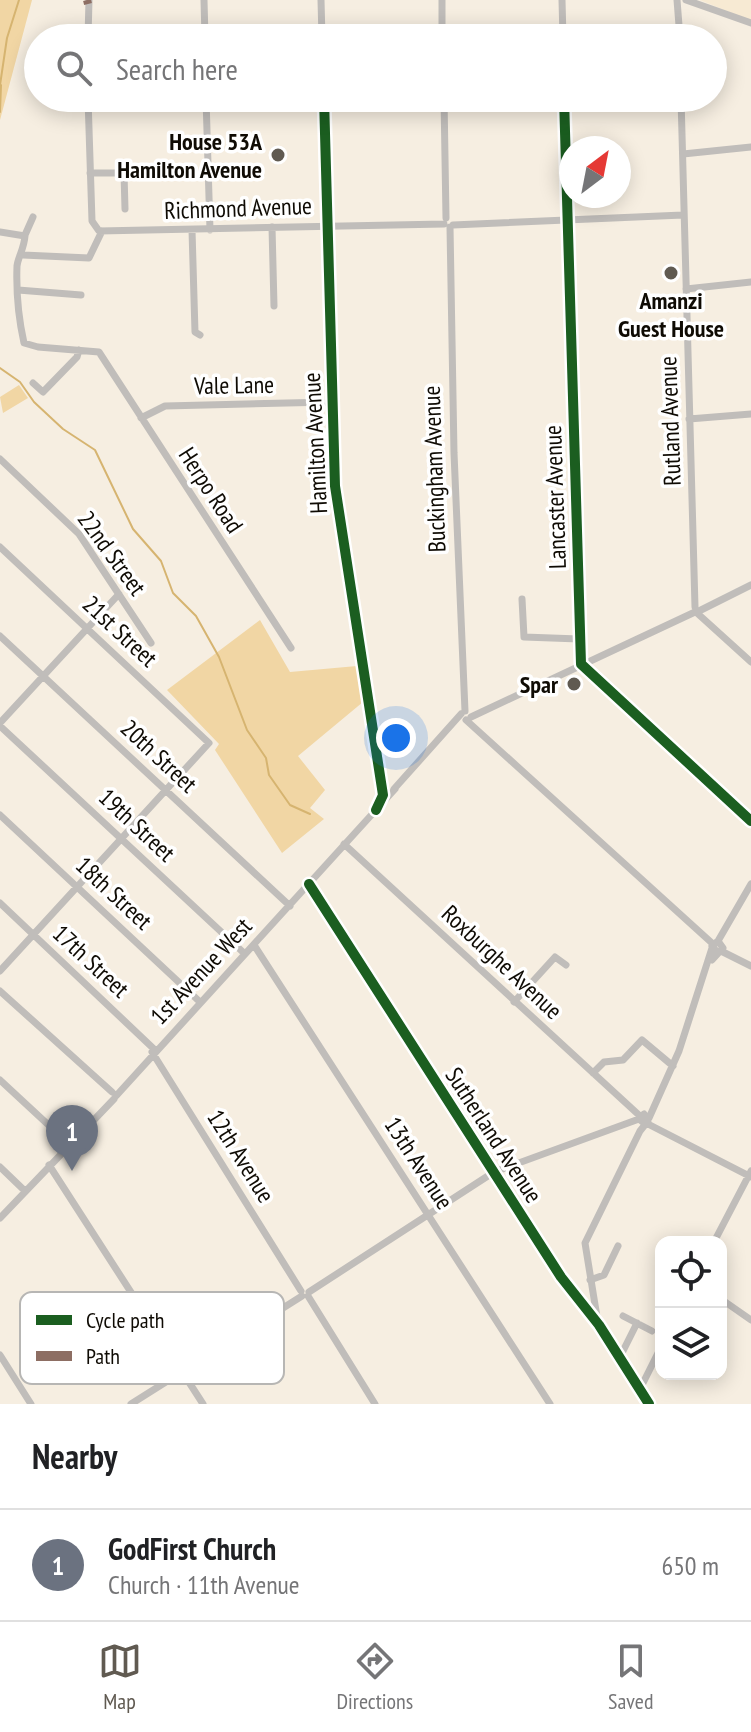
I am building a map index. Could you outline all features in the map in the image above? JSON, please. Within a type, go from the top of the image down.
[{"type":"street","points":[[88,24],[89,0]]},
{"type":"street","points":[[204,0],[205,24]]},
{"type":"street","points":[[321,0],[322,24]]},
{"type":"street","points":[[442,0],[442,24]]},
{"type":"street","points":[[562,0],[563,24]]},
{"type":"street","points":[[682,24],[684,1],[751,23]]},
{"type":"street","points":[[23,255],[89,258],[100,230],[92,221],[88,112]]},
{"type":"street","points":[[206,112],[210,230]]},
{"type":"street","name":"Hamilton Avenue","points":[[324,112],[331,402],[337,499],[380,782],[385,797]]},
{"type":"street","name":"Buckingham Avenue","points":[[444,112],[462,697],[467,715]]},
{"type":"street","name":"Lancaster Avenue","points":[[564,112],[581,664]]},
{"type":"street","name":"Rutland Avenue","points":[[682,112],[689,419],[698,608]]},
{"type":"street","points":[[683,154],[751,147]]},
{"type":"street","points":[[90,173],[124,173],[125,209]]},
{"type":"street","name":"Richmond Avenue","points":[[100,230],[210,230],[683,215]]},
{"type":"street","points":[[33,217],[25,235],[23,255],[17,262],[16,319],[24,343],[79,350],[77,357],[43,392],[33,383]]},
{"type":"street","points":[[272,227],[274,306]]},
{"type":"street","points":[[192,230],[195,332],[200,335]]},
{"type":"street","points":[[0,232],[25,235]]},
{"type":"street","points":[[686,289],[751,282]]},
{"type":"street","points":[[18,290],[81,295]]},
{"type":"street","name":"Herpo Road","points":[[79,350],[99,352],[291,648]]},
{"type":"street","name":"Vale Lane","points":[[141,418],[165,406],[331,402]]},
{"type":"street","points":[[689,419],[751,414]]},
{"type":"street","name":"22nd Street","points":[[0,459],[79,534],[151,643]]},
{"type":"street","points":[[0,474],[7,466]]},
{"type":"street","name":"21st Street","points":[[0,547],[202,733],[208,746],[168,790]]},
{"type":"street","name":"1st Avenue West","points":[[0,1218],[290,906],[454,724],[467,715],[751,585]]},
{"type":"street","points":[[0,724],[119,594]]},
{"type":"street","points":[[522,599],[524,637],[579,639]]},
{"type":"street","points":[[698,608],[707,622],[751,662]]},
{"type":"street","name":"20th Street","points":[[0,636],[290,906]]},
{"type":"street","points":[[581,664],[751,821]]},
{"type":"street","points":[[467,715],[476,727],[718,946],[751,966]]},
{"type":"street","name":"19th Street","points":[[0,724],[245,954]]},
{"type":"street","points":[[0,971],[168,790]]},
{"type":"street","name":"18th Street","points":[[0,815],[200,1002]]},
{"type":"street","name":"Roxburghe Avenue","points":[[344,844],[644,1119],[658,1129],[750,1174]]},
{"type":"street","name":"Sutherland Avenue","points":[[309,884],[561,1277],[599,1325],[649,1404]]},
{"type":"street","points":[[599,1325],[584,1247],[586,1238],[673,1066],[710,962],[751,884]]},
{"type":"street","name":"17th Street","points":[[0,903],[153,1051]]},
{"type":"street","name":"13th Avenue","points":[[254,945],[550,1404]]},
{"type":"street","points":[[514,1002],[553,959],[558,957],[566,965]]},
{"type":"street","points":[[0,991],[112,1095]]},
{"type":"street","points":[[593,1073],[607,1061],[621,1061],[642,1040],[673,1066]]},
{"type":"street","name":"12th Avenue","points":[[153,1051],[375,1404]]},
{"type":"street","points":[[0,1080],[69,1144]]},
{"type":"street","points":[[284,1306],[494,1172],[644,1119]]},
{"type":"street","points":[[49,1165],[131,1292]]},
{"type":"street","points":[[0,1167],[25,1191]]},
{"type":"street","points":[[717,1236],[750,1174]]},
{"type":"street","points":[[590,1280],[604,1275],[618,1246]]},
{"type":"street","points":[[727,1303],[751,1320]]},
{"type":"street","points":[[623,1316],[652,1331]]},
{"type":"street","points":[[620,1357],[637,1323]]},
{"type":"street","points":[[0,1355],[31,1404]]},
{"type":"street","points":[[640,1389],[655,1359]]},
{"type":"street","points":[[131,1404],[163,1384]]},
{"type":"street","points":[[190,1384],[203,1404]]},
{"type":"shaded area","points":[[0,0],[32,0],[24,24],[0,120]]},
{"type":"shaded area","points":[[700,0],[751,0],[751,21]]},
{"type":"shaded area","points":[[19,385],[28,398],[3,413],[0,397]]},
{"type":"shaded area","points":[[260,620],[290,672],[357,666],[363,702],[298,756],[325,790],[310,808],[324,819],[282,853],[215,750],[219,744],[167,690]]},
{"type":"waterway","points":[[0,85],[7,38],[19,0]]},
{"type":"waterway","points":[[0,112],[1,85]]},
{"type":"waterway","points":[[0,368],[20,382],[34,402],[63,429],[95,450],[133,529],[161,561],[173,593],[196,616],[219,657],[247,730],[266,758],[269,775],[290,805],[310,814]]},
{"type":"marked path","points":[[87,0],[88,4]]},
{"type":"cycle path","points":[[324,112],[335,486],[383,795],[376,810]]},
{"type":"cycle path","points":[[564,112],[581,664],[751,821]]},
{"type":"cycle path","points":[[309,884],[561,1277],[599,1325],[649,1404]]},
{"type":"place","name":"House 53A Hamilton Avenue","points":[[278,155]]},
{"type":"place","name":"Amanzi Guest House","points":[[671,273]]},
{"type":"place","name":"Spar","points":[[574,684]]},
{"type":"place","name":"GodFirst Church","points":[[72,1171]]}]
